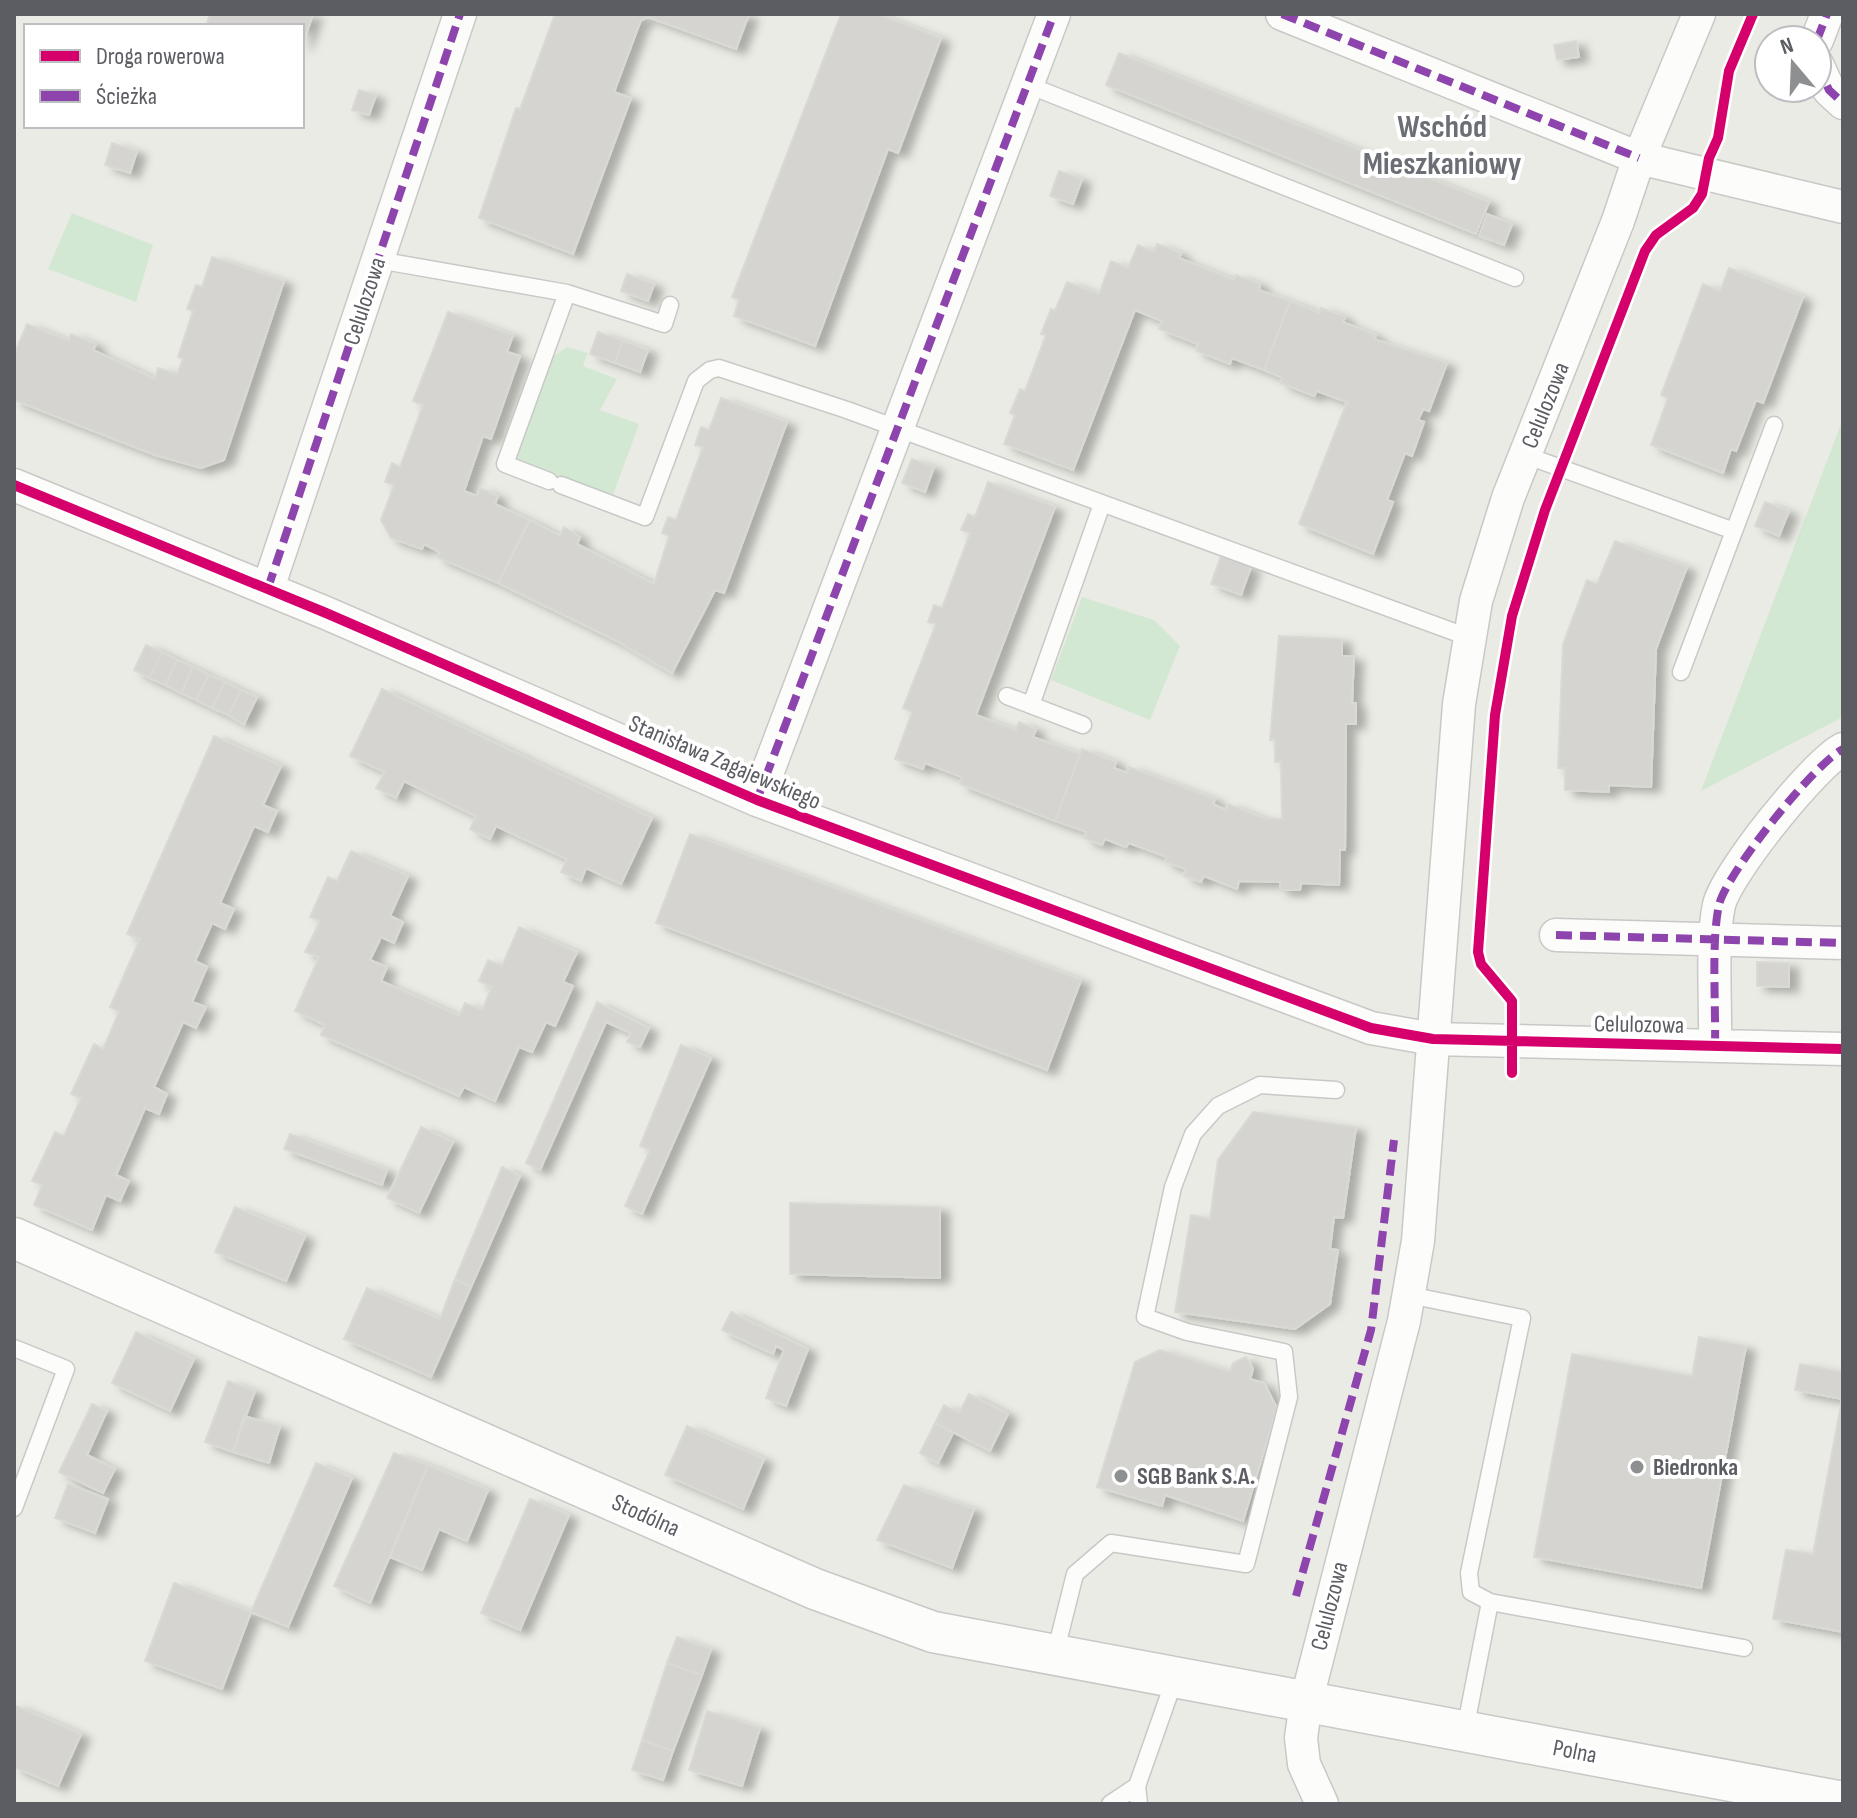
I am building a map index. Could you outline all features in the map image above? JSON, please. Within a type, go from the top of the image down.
[{"type":"street","name":"Celulozowa","points":[[268,588],[460,14]]},
{"type":"street","points":[[757,800],[1054,14]]},
{"type":"street","points":[[1282,14],[1639,158],[1843,207]]},
{"type":"street","name":"Celulozowa","points":[[1322,1804],[1304,1764],[1301,1738],[1306,1702],[1409,1295],[1418,1241],[1459,704],[1468,637],[1492,544],[1525,455],[1618,221],[1639,158],[1699,14]]},
{"type":"street","name":"Stanisława Zagajewskiego","points":[[14,485],[268,588],[757,800],[1342,1018],[1371,1028],[1433,1039]]},
{"type":"street","points":[[1715,1046],[1718,914],[1724,891],[1808,779],[1827,759],[1843,749]]},
{"type":"street","points":[[1556,935],[1843,943]]},
{"type":"street","name":"Celulozowa","points":[[1433,1039],[1843,1049]]},
{"type":"street","name":"Stodólna","points":[[14,1238],[870,1611],[933,1632],[1306,1702]]},
{"type":"street","name":"Polna","points":[[1306,1702],[1843,1802]]},
{"type":"lane","points":[[1028,85],[1515,278]]},
{"type":"lane","points":[[378,260],[567,293],[664,324],[670,305]]},
{"type":"lane","points":[[567,293],[505,464],[645,517],[696,381],[710,370],[719,368],[897,429],[1468,637]]},
{"type":"lane","points":[[1681,672],[1774,425]]},
{"type":"lane","points":[[1525,455],[1734,531]]},
{"type":"lane","points":[[1031,705],[1102,504]]},
{"type":"lane","points":[[1007,696],[1083,725]]},
{"type":"lane","points":[[1055,1656],[1075,1574],[1111,1543],[1246,1564],[1289,1397],[1284,1352],[1187,1332],[1145,1317],[1173,1187],[1193,1134],[1218,1106],[1260,1085],[1336,1090]]},
{"type":"lane","points":[[1409,1295],[1522,1318],[1469,1573],[1471,1592],[1490,1602],[1744,1648]]},
{"type":"lane","points":[[14,1348],[66,1369],[14,1508]]},
{"type":"lane","points":[[1464,1731],[1490,1602]]},
{"type":"lane","points":[[1139,1804],[1137,1786],[1175,1678]]},
{"type":"lane","points":[[1110,1804],[1137,1786]]},
{"type":"green space","points":[[72,213],[153,245],[136,302],[48,269]]},
{"type":"green space","points":[[567,347],[588,353],[583,366],[617,379],[600,410],[639,424],[613,495],[514,460],[549,359]]},
{"type":"green space","points":[[1843,419],[1843,717],[1701,791]]},
{"type":"green space","points":[[1082,597],[1154,620],[1180,646],[1150,720],[1051,680]]},
{"type":"building","points":[[210,14],[313,14],[304,40],[304,24],[207,24]]},
{"type":"building","points":[[555,14],[749,14],[736,49],[648,17],[641,20],[614,92],[631,98],[573,254],[479,218],[516,108],[520,109]]},
{"type":"building","points":[[841,14],[878,14],[941,38],[898,153],[888,149],[815,346],[734,316],[739,300],[732,297]]},
{"type":"building","points":[[1576,41],[1579,57],[1557,60],[1554,45]]},
{"type":"building","points":[[1119,53],[1489,202],[1476,234],[1106,85]]},
{"type":"building","points":[[359,90],[376,95],[369,115],[352,110]]},
{"type":"building","points":[[112,143],[137,151],[130,173],[105,165]]},
{"type":"building","points":[[1059,171],[1082,179],[1073,204],[1050,196]]},
{"type":"building","points":[[1487,214],[1512,224],[1504,245],[1479,236]]},
{"type":"building","points":[[1157,244],[1181,253],[1179,258],[1234,280],[1236,275],[1260,284],[1259,290],[1290,301],[1264,370],[1232,358],[1230,364],[1196,351],[1198,344],[1159,329],[1162,321],[1135,310],[1073,470],[1004,444],[1015,415],[1010,413],[1020,389],[1025,391],[1046,335],[1041,334],[1067,282],[1099,294],[1111,261],[1128,268],[1138,245],[1154,252]]},
{"type":"building","points":[[212,257],[284,281],[224,460],[201,468],[155,455],[14,400],[14,355],[27,324],[69,341],[71,334],[96,344],[93,350],[155,379],[158,368],[177,374],[183,359],[178,357],[193,311],[187,309],[196,285],[202,287]]},
{"type":"building","points":[[1729,268],[1803,297],[1763,403],[1756,400],[1736,451],[1731,449],[1723,473],[1651,445],[1668,398],[1661,395],[1703,284],[1720,291]]},
{"type":"building","points":[[627,274],[654,284],[648,301],[621,291]]},
{"type":"building","points":[[1290,301],[1319,313],[1321,308],[1345,317],[1343,322],[1376,335],[1374,339],[1447,363],[1429,411],[1423,409],[1418,420],[1424,422],[1412,456],[1405,453],[1387,500],[1393,502],[1373,554],[1299,524],[1347,402],[1317,391],[1314,396],[1281,383],[1283,378],[1264,370]]},
{"type":"building","points":[[448,312],[513,335],[507,352],[520,356],[491,439],[483,436],[464,491],[477,496],[480,488],[498,496],[495,504],[529,520],[498,583],[437,557],[440,552],[424,544],[422,549],[391,538],[381,520],[394,485],[385,482],[392,463],[400,467],[423,405],[413,401]]},
{"type":"building","points":[[598,332],[623,341],[615,363],[590,354]]},
{"type":"building","points":[[623,341],[648,350],[640,372],[615,363]]},
{"type":"building","points":[[721,398],[787,422],[724,593],[715,590],[672,673],[617,641],[498,583],[530,520],[560,536],[564,527],[580,537],[577,544],[654,584],[669,536],[662,533],[668,517],[676,520],[703,447],[695,445],[701,427],[709,430]]},
{"type":"building","points":[[912,459],[934,467],[925,492],[902,483]]},
{"type":"building","points":[[988,482],[1055,507],[976,715],[1016,730],[1019,722],[1036,729],[1033,737],[1080,754],[1055,821],[960,784],[962,777],[925,763],[923,769],[895,759],[912,712],[903,708],[936,624],[928,622],[934,605],[942,608],[970,533],[961,530],[968,514],[975,517]]},
{"type":"building","points":[[1765,502],[1789,511],[1779,536],[1755,526]]},
{"type":"building","points":[[1615,541],[1687,567],[1656,649],[1651,787],[1609,785],[1609,792],[1565,790],[1565,768],[1558,768],[1563,644],[1587,580],[1597,584]]},
{"type":"building","points":[[1221,556],[1251,567],[1241,595],[1211,584]]},
{"type":"building","points":[[1279,636],[1342,639],[1342,656],[1354,656],[1352,703],[1356,703],[1356,724],[1346,724],[1345,850],[1340,850],[1339,885],[1301,883],[1300,890],[1280,890],[1280,882],[1239,881],[1237,889],[1204,876],[1201,882],[1184,876],[1186,869],[1165,862],[1167,857],[1129,843],[1126,847],[1105,839],[1102,845],[1084,838],[1087,832],[1055,821],[1082,749],[1116,762],[1114,768],[1127,773],[1129,767],[1215,799],[1213,804],[1226,810],[1228,804],[1263,818],[1282,819],[1281,762],[1275,762],[1275,740],[1270,740]]},
{"type":"building","points":[[146,645],[162,652],[149,678],[134,670]]},
{"type":"building","points":[[162,652],[177,660],[165,685],[149,678]]},
{"type":"building","points":[[177,660],[193,667],[181,693],[165,685]]},
{"type":"building","points":[[193,667],[209,675],[196,700],[181,693]]},
{"type":"building","points":[[209,675],[225,682],[212,708],[196,700]]},
{"type":"building","points":[[225,682],[241,690],[228,715],[212,708]]},
{"type":"building","points":[[382,689],[652,818],[621,884],[586,868],[581,881],[561,872],[567,859],[496,826],[490,839],[470,829],[476,816],[404,781],[396,798],[376,788],[385,772],[350,756]]},
{"type":"building","points":[[241,690],[257,697],[244,724],[228,715]]},
{"type":"building","points":[[214,736],[281,766],[263,805],[277,811],[268,832],[254,826],[220,903],[234,909],[225,929],[212,923],[195,961],[207,967],[192,1002],[206,1007],[196,1028],[183,1022],[154,1087],[167,1094],[159,1114],[145,1108],[116,1175],[129,1181],[120,1201],[106,1195],[92,1230],[34,1205],[42,1185],[32,1181],[55,1132],[64,1136],[81,1098],[71,1094],[94,1044],[103,1049],[119,1012],[110,1007],[140,939],[127,934]]},
{"type":"building","points":[[690,834],[1081,980],[1047,1070],[656,923]]},
{"type":"building","points":[[351,851],[408,876],[390,916],[403,922],[394,943],[381,937],[370,960],[387,967],[381,981],[459,1016],[465,1003],[482,1010],[492,987],[479,981],[488,960],[502,966],[519,927],[577,952],[563,982],[573,986],[555,1026],[546,1022],[532,1052],[519,1047],[495,1101],[464,1087],[459,1096],[321,1035],[325,1025],[295,1011],[319,957],[305,952],[320,921],[310,917],[328,877],[337,881]]},
{"type":"building","points":[[1757,962],[1789,963],[1789,987],[1757,986]]},
{"type":"building","points":[[597,1002],[649,1028],[640,1047],[627,1042],[631,1033],[606,1022],[540,1170],[526,1163]]},
{"type":"building","points":[[681,1045],[711,1058],[642,1214],[625,1206],[650,1150],[640,1146]]},
{"type":"building","points":[[1253,1112],[1356,1127],[1343,1218],[1334,1217],[1330,1249],[1338,1250],[1330,1304],[1295,1329],[1175,1312],[1191,1215],[1210,1219],[1218,1160]]},
{"type":"building","points":[[421,1127],[453,1142],[419,1213],[387,1198]]},
{"type":"building","points":[[290,1134],[387,1170],[382,1185],[284,1149]]},
{"type":"building","points":[[502,1167],[520,1176],[471,1287],[455,1279]]},
{"type":"building","points":[[790,1203],[940,1207],[940,1278],[790,1274]]},
{"type":"building","points":[[235,1207],[305,1236],[286,1281],[215,1252]]},
{"type":"building","points":[[455,1279],[471,1287],[431,1377],[344,1339],[367,1288],[440,1319]]},
{"type":"building","points":[[731,1312],[808,1349],[786,1406],[766,1398],[784,1350],[776,1346],[773,1354],[722,1330]]},
{"type":"building","points":[[136,1332],[194,1359],[170,1411],[112,1383]]},
{"type":"building","name":"Biedronka","points":[[1699,1337],[1746,1346],[1701,1588],[1534,1557],[1572,1354],[1692,1376]]},
{"type":"building","points":[[1160,1350],[1230,1372],[1233,1363],[1246,1357],[1253,1369],[1250,1379],[1264,1383],[1277,1408],[1243,1521],[1165,1495],[1162,1506],[1097,1487],[1135,1362]]},
{"type":"building","points":[[1800,1364],[1843,1372],[1843,1632],[1773,1619],[1786,1550],[1813,1554],[1842,1399],[1795,1390]]},
{"type":"building","points":[[228,1381],[255,1391],[233,1452],[205,1442]]},
{"type":"building","points":[[969,1394],[1008,1414],[990,1451],[935,1423],[944,1405],[959,1413]]},
{"type":"building","points":[[92,1404],[107,1411],[87,1455],[115,1469],[103,1493],[59,1472]]},
{"type":"building","points":[[244,1416],[280,1426],[269,1463],[233,1452]]},
{"type":"building","points":[[935,1423],[953,1433],[938,1463],[920,1453]]},
{"type":"building","points":[[687,1426],[764,1459],[743,1509],[665,1475]]},
{"type":"building","points":[[394,1453],[428,1465],[370,1603],[334,1586]]},
{"type":"building","points":[[316,1463],[352,1478],[288,1627],[251,1612]]},
{"type":"building","points":[[428,1465],[488,1490],[467,1541],[439,1529],[422,1570],[390,1557]]},
{"type":"building","points":[[68,1484],[108,1499],[95,1533],[55,1518]]},
{"type":"building","points":[[904,1485],[974,1509],[952,1568],[877,1540]]},
{"type":"building","points":[[530,1499],[569,1515],[520,1630],[481,1613]]},
{"type":"building","points":[[174,1583],[251,1612],[222,1689],[145,1661]]},
{"type":"building","points":[[677,1637],[711,1649],[702,1675],[667,1663]]},
{"type":"building","points":[[667,1663],[702,1675],[673,1751],[642,1740]]},
{"type":"building","points":[[14,1705],[81,1734],[58,1786],[14,1767]]},
{"type":"building","points":[[707,1711],[760,1728],[742,1786],[689,1770]]},
{"type":"building","points":[[642,1740],[673,1751],[663,1780],[632,1770]]},
{"type":"marked path","points":[[268,588],[460,14]]},
{"type":"marked path","points":[[757,800],[1054,14]]},
{"type":"marked path","points":[[1282,14],[1639,158]]},
{"type":"marked path","points":[[1823,24],[1827,14]]},
{"type":"marked path","points":[[1833,94],[1843,103]]},
{"type":"marked path","points":[[1715,1046],[1715,937],[1719,905],[1725,890],[1754,846],[1793,797],[1812,775],[1843,749]]},
{"type":"marked path","points":[[1556,935],[1843,943]]},
{"type":"marked path","points":[[1296,1596],[1371,1330],[1394,1140]]},
{"type":"cycle path","points":[[1512,1073],[1512,1001],[1481,964],[1478,952],[1495,715],[1512,616],[1545,510],[1645,251],[1656,235],[1693,208],[1702,194],[1709,158],[1718,138],[1729,71],[1753,14]]},
{"type":"cycle path","points":[[14,485],[326,613],[757,800],[1371,1028],[1433,1039],[1843,1049]]},
{"type":"place","name":"Biedronka","points":[[1637,1467]]},
{"type":"place","name":"SGB Bank S.A.","points":[[1121,1476]]},
{"type":"district","name":"Wschód Mieszkaniowy","points":[[1442,144]]}]
